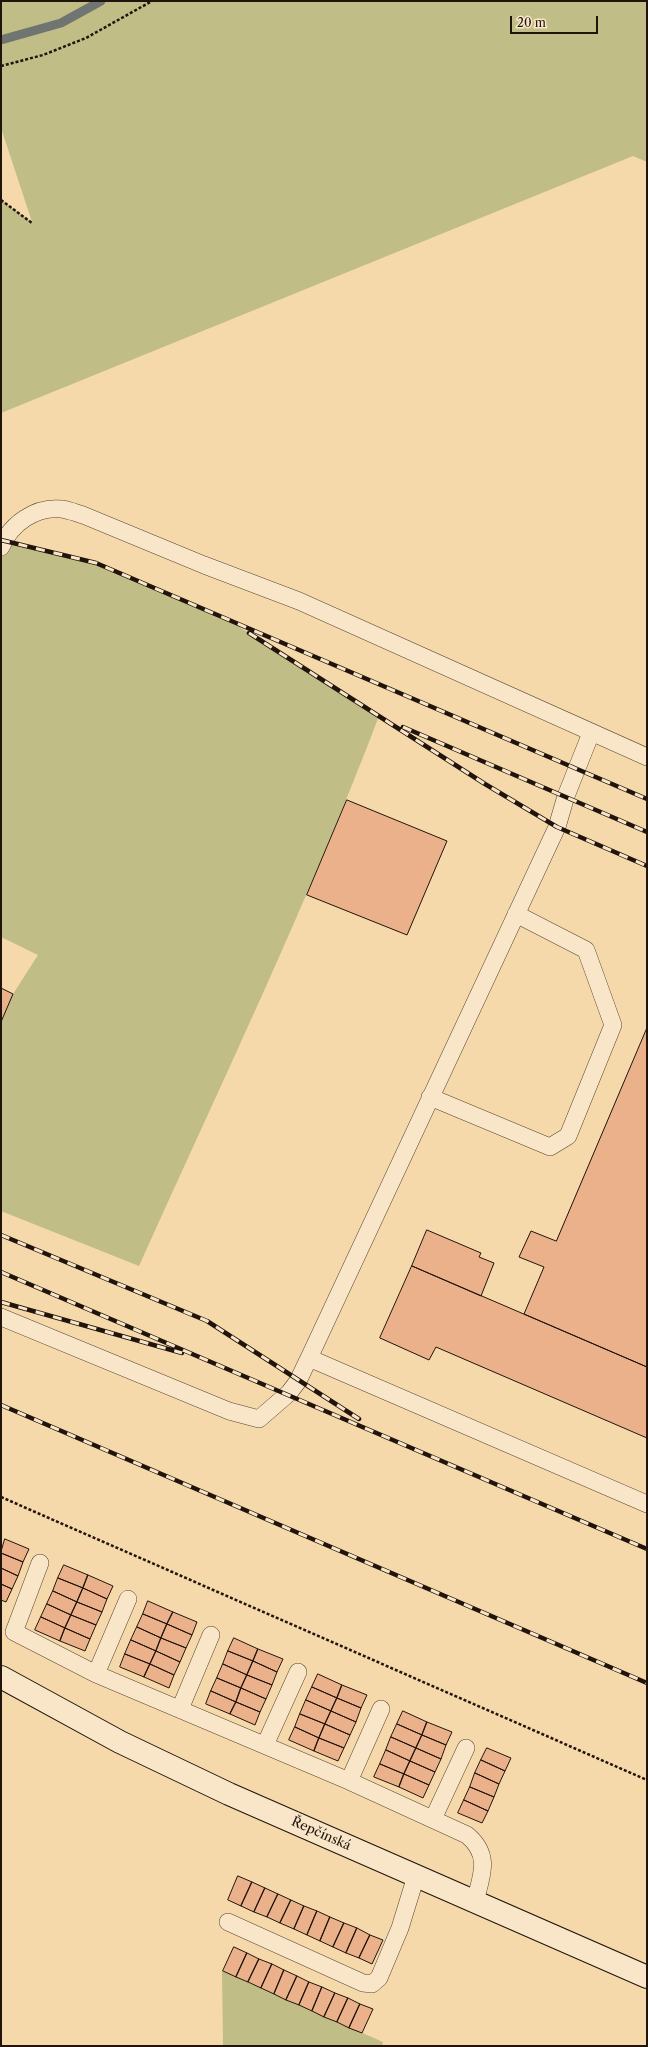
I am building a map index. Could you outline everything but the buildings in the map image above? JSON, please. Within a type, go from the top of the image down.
[{"type":"street","name":"Řepčínská","points":[[1,1677],[128,1746],[229,1794],[647,1977]]},
{"type":"lane","points":[[1,548],[16,524],[30,515],[44,510],[62,509],[83,515],[204,565],[299,601],[647,757]]},
{"type":"lane","points":[[1,1317],[229,1410],[259,1419],[288,1394],[298,1381],[309,1358],[557,827],[566,796],[591,733]]},
{"type":"lane","points":[[430,1097],[550,1147],[568,1136],[613,1025],[586,950],[516,914]]},
{"type":"lane","points":[[309,1358],[647,1504]]},
{"type":"lane","points":[[40,1563],[14,1632],[96,1674],[349,1781],[467,1835],[481,1849],[482,1874],[475,1901]]},
{"type":"lane","points":[[96,1674],[128,1598]]},
{"type":"lane","points":[[180,1709],[211,1635]]},
{"type":"lane","points":[[265,1745],[298,1672]]},
{"type":"lane","points":[[349,1781],[381,1709]]},
{"type":"lane","points":[[433,1819],[466,1748]]},
{"type":"lane","points":[[228,1922],[362,1983],[372,1984],[379,1978],[397,1935],[416,1876]]},
{"type":"path","points":[[1,66],[43,55],[86,38],[152,1]]},
{"type":"path","points":[[1,200],[32,223]]},
{"type":"path","points":[[1,1497],[647,1780]]},
{"type":"shaded area","points":[[1,1],[647,1],[647,162],[633,156],[1,413],[1,200],[32,222],[1,128]]},
{"type":"shaded area","points":[[4,540],[96,563],[227,619],[379,716],[352,786],[293,924],[139,1266],[1,1211],[1,1022],[13,994],[38,955],[1,937],[1,547]]},
{"type":"shaded area","points":[[222,1971],[383,2042],[382,2046],[223,2046]]},
{"type":"waterway","points":[[1,40],[61,23],[101,1]]},
{"type":"railway","points":[[1,540],[96,563],[647,799]]},
{"type":"railway","points":[[249,633],[485,784],[557,827],[647,866]]},
{"type":"railway","points":[[403,727],[647,832]]},
{"type":"railway","points":[[1,1235],[207,1321],[359,1419]]},
{"type":"railway","points":[[1,1272],[647,1549]]},
{"type":"railway","points":[[1,1302],[182,1353]]},
{"type":"railway","points":[[1,1405],[647,1683]]}]
